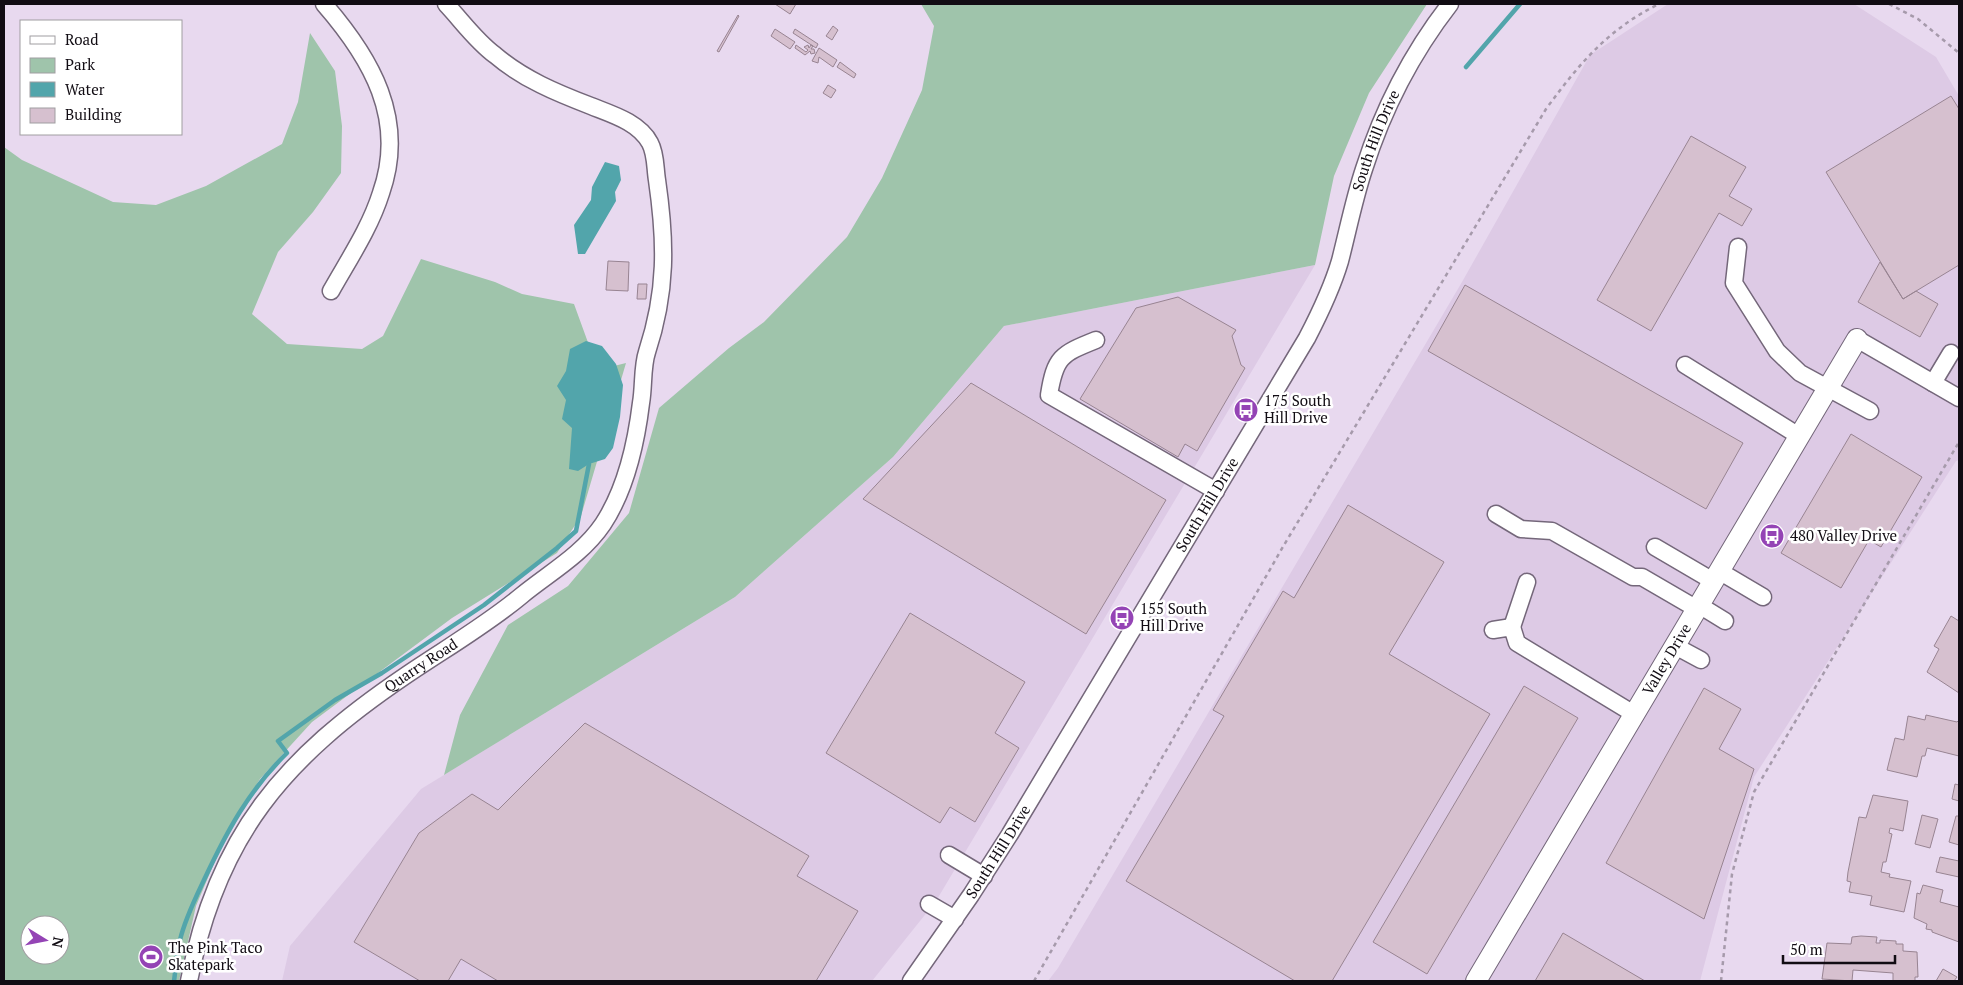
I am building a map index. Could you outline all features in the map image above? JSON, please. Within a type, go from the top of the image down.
[{"type":"main road","name":"Valley Drive","points":[[1476,981],[1857,339]]},
{"type":"street","points":[[324,4],[357,44],[372,69],[381,89],[387,112],[389,134],[389,158],[382,192],[369,224],[331,291]]},
{"type":"street","name":"Quarry Road","points":[[189,981],[202,927],[224,868],[247,824],[281,779],[301,758],[349,716],[508,607],[591,541],[613,508],[628,466],[642,402],[645,357],[658,316],[665,260],[664,230],[654,153],[649,141],[631,124],[561,95],[514,70],[493,54],[446,4]]},
{"type":"street","name":"South Hill Drive","points":[[911,981],[984,876],[1315,323],[1339,263],[1359,184],[1381,122],[1410,64],[1450,4]]},
{"type":"street","points":[[1738,247],[1734,283],[1755,320],[1777,351],[1800,373],[1870,411]]},
{"type":"street","points":[[1857,339],[1959,398]]},
{"type":"street","points":[[1096,340],[1068,351],[1053,369],[1049,395],[1216,491]]},
{"type":"street","points":[[1934,383],[1952,353]]},
{"type":"street","points":[[1685,365],[1799,436]]},
{"type":"street","points":[[1496,514],[1522,529],[1552,531],[1632,577],[1642,577],[1725,621]]},
{"type":"street","points":[[1655,547],[1763,597]]},
{"type":"street","points":[[1527,582],[1512,627],[1517,643],[1634,714]]},
{"type":"street","points":[[1493,630],[1512,627]]},
{"type":"street","points":[[1675,646],[1701,660]]},
{"type":"street","points":[[949,855],[984,876]]},
{"type":"street","points":[[929,904],[955,919]]},
{"type":"path","points":[[1034,981],[1279,554],[1546,109],[1577,67],[1604,39],[1634,16],[1659,4]]},
{"type":"path","points":[[1889,4],[1918,20],[1959,53]]},
{"type":"path","points":[[1721,981],[1732,874],[1754,792],[1959,442]]},
{"type":"shaded area","points":[[1668,4],[1854,4],[1936,57],[1959,96],[1959,460],[1956,461],[1754,777],[1700,981],[1048,981],[1058,968],[1462,282],[1590,55]]},
{"type":"shaded area","points":[[1315,265],[936,901],[872,981],[282,981],[290,946],[421,789],[735,597],[893,457],[1004,326]]},
{"type":"green space","points":[[921,4],[1427,4],[1369,93],[1334,176],[1315,265],[1004,326],[893,457],[735,597],[444,775],[460,715],[508,625],[568,586],[629,513],[659,408],[729,348],[764,322],[847,237],[882,178],[922,90],[934,26]]},
{"type":"green space","points":[[310,33],[335,71],[342,126],[341,173],[313,212],[278,252],[252,314],[287,344],[362,349],[383,336],[421,259],[495,282],[522,294],[574,304],[598,370],[626,363],[581,516],[557,553],[452,618],[312,722],[260,779],[229,828],[196,906],[179,981],[4,981],[4,147],[22,160],[113,202],[156,205],[206,186],[282,144],[298,102]]},
{"type":"water","points":[[605,162],[619,166],[621,180],[615,192],[616,201],[585,254],[578,254],[574,225],[591,200],[592,187]]},
{"type":"water","points":[[586,341],[602,346],[616,364],[623,385],[620,417],[613,448],[605,459],[589,464],[578,471],[569,469],[572,428],[562,419],[566,400],[557,386],[566,371],[570,349]]},
{"type":"building","points":[[775,4],[796,4],[790,14]]},
{"type":"building","points":[[738,15],[719,52],[717,51]]},
{"type":"building","points":[[833,26],[838,30],[832,40],[826,36]]},
{"type":"building","points":[[775,29],[795,42],[790,49],[771,36]]},
{"type":"building","points":[[795,29],[818,44],[816,48],[793,33]]},
{"type":"building","points":[[796,45],[806,52],[808,50],[804,47],[808,45],[809,48],[811,45],[813,46],[811,49],[814,49],[815,53],[811,54],[810,51],[805,55],[795,48]]},
{"type":"building","points":[[819,48],[837,60],[833,67],[819,57],[818,63],[812,61]]},
{"type":"building","points":[[840,62],[856,74],[854,78],[837,67]]},
{"type":"building","points":[[828,85],[836,90],[831,98],[823,93]]},
{"type":"building","points":[[1951,96],[1959,109],[1959,265],[1903,299],[1826,172]]},
{"type":"building","points":[[1691,136],[1746,167],[1729,196],[1752,209],[1742,226],[1719,213],[1651,331],[1597,300]]},
{"type":"building","points":[[608,261],[629,262],[628,291],[606,290]]},
{"type":"building","points":[[1880,262],[1903,299],[1916,291],[1938,304],[1920,337],[1858,302]]},
{"type":"building","points":[[638,284],[647,284],[646,299],[637,299]]},
{"type":"building","points":[[1465,285],[1743,443],[1706,509],[1428,351]]},
{"type":"building","points":[[1178,297],[1236,330],[1232,336],[1241,365],[1245,368],[1197,451],[1185,444],[1178,457],[1080,399],[1136,308]]},
{"type":"building","points":[[971,383],[1166,500],[1086,634],[863,499]]},
{"type":"building","points":[[1851,434],[1922,477],[1881,547],[1869,540],[1841,588],[1781,553]]},
{"type":"building","points":[[1348,505],[1444,562],[1389,654],[1490,714],[1332,981],[1295,981],[1126,881],[1224,716],[1213,710],[1283,591],[1294,598]]},
{"type":"building","points":[[910,613],[1025,682],[995,733],[1019,748],[975,822],[950,807],[940,823],[826,753]]},
{"type":"building","points":[[1951,616],[1959,621],[1959,693],[1927,672],[1939,649],[1934,646]]},
{"type":"building","points":[[1524,686],[1578,718],[1427,974],[1373,942]]},
{"type":"building","points":[[1704,688],[1741,709],[1719,749],[1754,769],[1704,919],[1606,863]]},
{"type":"building","points":[[1926,715],[1957,722],[1959,720],[1959,756],[1927,748],[1925,756],[1922,756],[1917,777],[1887,770],[1895,738],[1904,740],[1908,716],[1925,720]]},
{"type":"building","points":[[585,723],[809,856],[797,876],[858,911],[816,981],[498,981],[461,959],[448,981],[420,981],[354,942],[419,833],[472,794],[498,810]]},
{"type":"building","points":[[1955,784],[1959,785],[1959,801],[1952,799]]},
{"type":"building","points":[[1873,795],[1908,801],[1903,831],[1890,828],[1889,833],[1892,834],[1886,862],[1883,862],[1881,872],[1890,874],[1889,877],[1911,881],[1904,912],[1870,905],[1872,896],[1849,892],[1851,882],[1847,881],[1848,872],[1859,817],[1866,818]]},
{"type":"building","points":[[1922,815],[1938,819],[1930,848],[1915,844]]},
{"type":"building","points":[[1956,816],[1959,816],[1959,845],[1949,842]]},
{"type":"building","points":[[1940,857],[1959,861],[1959,877],[1936,872]]},
{"type":"building","points":[[1923,885],[1943,890],[1940,902],[1959,907],[1959,942],[1926,929],[1927,924],[1914,918],[1917,893],[1920,894]]},
{"type":"building","points":[[1563,933],[1645,981],[1535,981]]},
{"type":"building","points":[[1852,937],[1877,937],[1876,943],[1880,943],[1880,940],[1896,941],[1896,944],[1903,944],[1903,951],[1917,952],[1918,977],[1915,977],[1915,981],[1893,981],[1893,973],[1853,970],[1852,981],[1822,979],[1827,943],[1851,944]]},
{"type":"building","points":[[1943,969],[1957,977],[1954,981],[1936,981]]},
{"type":"waterway","points":[[1466,67],[1520,4]]},
{"type":"waterway","points":[[174,981],[179,945],[190,909],[221,845],[240,812],[261,782],[287,753],[278,741],[335,700],[382,673],[484,605],[557,548],[576,531],[589,464]]},
{"type":"place","name":"175 South Hill Drive","points":[[1246,410]]},
{"type":"place","name":"480 Valley Drive","points":[[1772,536]]},
{"type":"place","name":"155 South Hill Drive","points":[[1122,618]]},
{"type":"place","name":"The Pink Taco Skatepark","points":[[151,957]]}]
